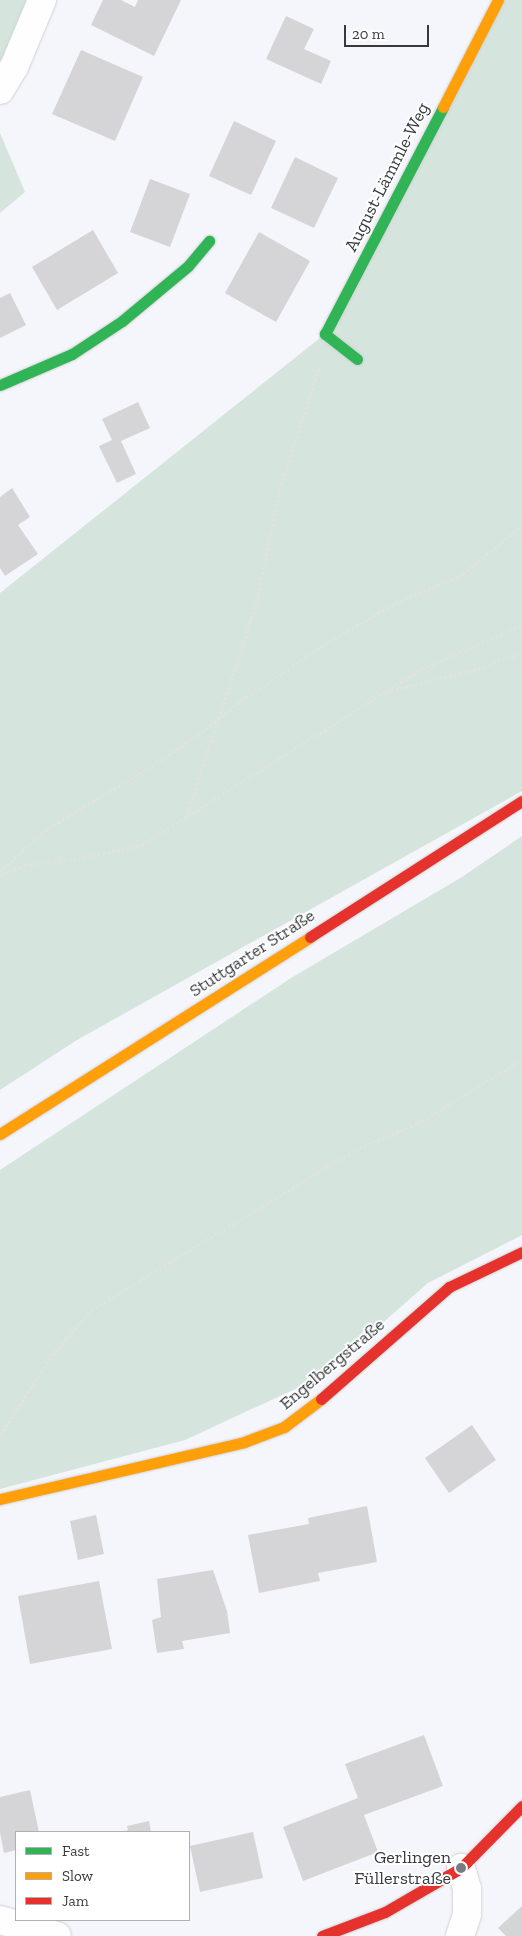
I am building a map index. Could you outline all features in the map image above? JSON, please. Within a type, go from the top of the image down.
[{"type":"street","points":[[0,90],[14,67],[42,0]]},
{"type":"street","name":"August-Lämmle-Weg","points":[[325,334],[498,0]]},
{"type":"street","points":[[0,385],[72,354],[122,321],[188,266],[209,241]]},
{"type":"street","points":[[325,334],[357,359]]},
{"type":"street","name":"Stuttgarter Straße","points":[[0,1134],[522,801]]},
{"type":"street","name":"Engelbergstraße","points":[[0,1499],[244,1442],[284,1427],[341,1384],[449,1287],[522,1252]]},
{"type":"street","points":[[322,1936],[385,1912],[461,1868],[522,1806]]},
{"type":"street","points":[[460,1936],[467,1914],[467,1889],[461,1868]]},
{"type":"street","points":[[6,1927],[57,1936]]},
{"type":"path","points":[[186,818],[256,604],[281,485],[322,360],[325,334]]},
{"type":"path","points":[[0,872],[45,830],[139,774],[242,700],[363,622],[396,603],[463,574],[522,526]]},
{"type":"path","points":[[0,876],[24,865],[78,859],[142,844],[186,818],[242,778],[320,735],[380,694],[418,671],[522,625]]},
{"type":"path","points":[[380,694],[484,667],[522,652]]},
{"type":"path","points":[[0,1436],[55,1352],[91,1310],[355,1150],[418,1123],[522,1060]]},
{"type":"shaded area","points":[[0,0],[33,0],[0,68]]},
{"type":"shaded area","points":[[498,0],[522,0],[522,791],[77,1040],[0,1090],[0,593],[325,334]]},
{"type":"shaded area","points":[[0,133],[25,192],[0,213]]},
{"type":"shaded area","points":[[522,836],[522,1235],[428,1283],[321,1377],[185,1440],[0,1489],[0,1170],[291,978],[462,877]]},
{"type":"building","points":[[103,0],[121,0],[135,7],[138,0],[181,0],[154,56],[91,25]]},
{"type":"building","points":[[286,16],[314,29],[304,49],[331,61],[321,84],[266,59]]},
{"type":"building","points":[[81,50],[143,77],[115,141],[52,114]]},
{"type":"building","points":[[234,121],[276,141],[251,195],[209,176]]},
{"type":"building","points":[[295,157],[338,178],[314,228],[271,208]]},
{"type":"building","points":[[150,179],[190,194],[170,247],[130,232]]},
{"type":"building","points":[[93,230],[118,273],[57,310],[32,267]]},
{"type":"building","points":[[259,232],[310,261],[276,322],[225,293]]},
{"type":"building","points":[[10,293],[26,325],[0,338],[0,298]]},
{"type":"building","points":[[138,402],[150,428],[121,441],[136,474],[117,483],[99,446],[112,440],[102,419]]},
{"type":"building","points":[[12,488],[30,517],[18,525],[38,554],[5,576],[0,568],[0,497]]},
{"type":"building","points":[[472,1425],[496,1460],[449,1493],[425,1458]]},
{"type":"building","points":[[367,1506],[377,1562],[318,1573],[320,1581],[259,1593],[248,1535],[309,1524],[308,1518]]},
{"type":"building","points":[[96,1515],[104,1554],[78,1560],[70,1521]]},
{"type":"building","points":[[213,1570],[227,1611],[230,1633],[182,1641],[184,1649],[157,1653],[152,1620],[161,1617],[157,1579]]},
{"type":"building","points":[[99,1581],[112,1649],[30,1664],[18,1596]]},
{"type":"building","points":[[424,1735],[443,1786],[364,1815],[378,1852],[303,1881],[283,1827],[358,1798],[345,1764]]},
{"type":"building","points":[[30,1790],[39,1831],[15,1831],[15,1850],[4,1853],[0,1833],[0,1797]]},
{"type":"building","points":[[149,1821],[151,1831],[126,1831],[128,1830],[127,1826]]},
{"type":"building","points":[[253,1832],[263,1878],[200,1892],[190,1846]]},
{"type":"building","points":[[522,1906],[522,1936],[506,1936],[498,1928]]},
{"type":"traffic: fast","points":[[357,359],[325,334],[443,107]]},
{"type":"traffic: fast","points":[[0,385],[72,354],[122,321],[188,266],[209,241]]},
{"type":"traffic: slow","points":[[443,107],[498,0]]},
{"type":"traffic: slow","points":[[0,1134],[310,937]]},
{"type":"traffic: slow","points":[[0,1499],[244,1442],[284,1427],[321,1399]]},
{"type":"traffic: jam","points":[[310,937],[522,801]]},
{"type":"traffic: jam","points":[[321,1399],[449,1287],[522,1252]]},
{"type":"traffic: jam","points":[[322,1936],[385,1912],[461,1868],[522,1806]]},
{"type":"place","name":"Gerlingen Füllerstraße","points":[[461,1868]]}]
